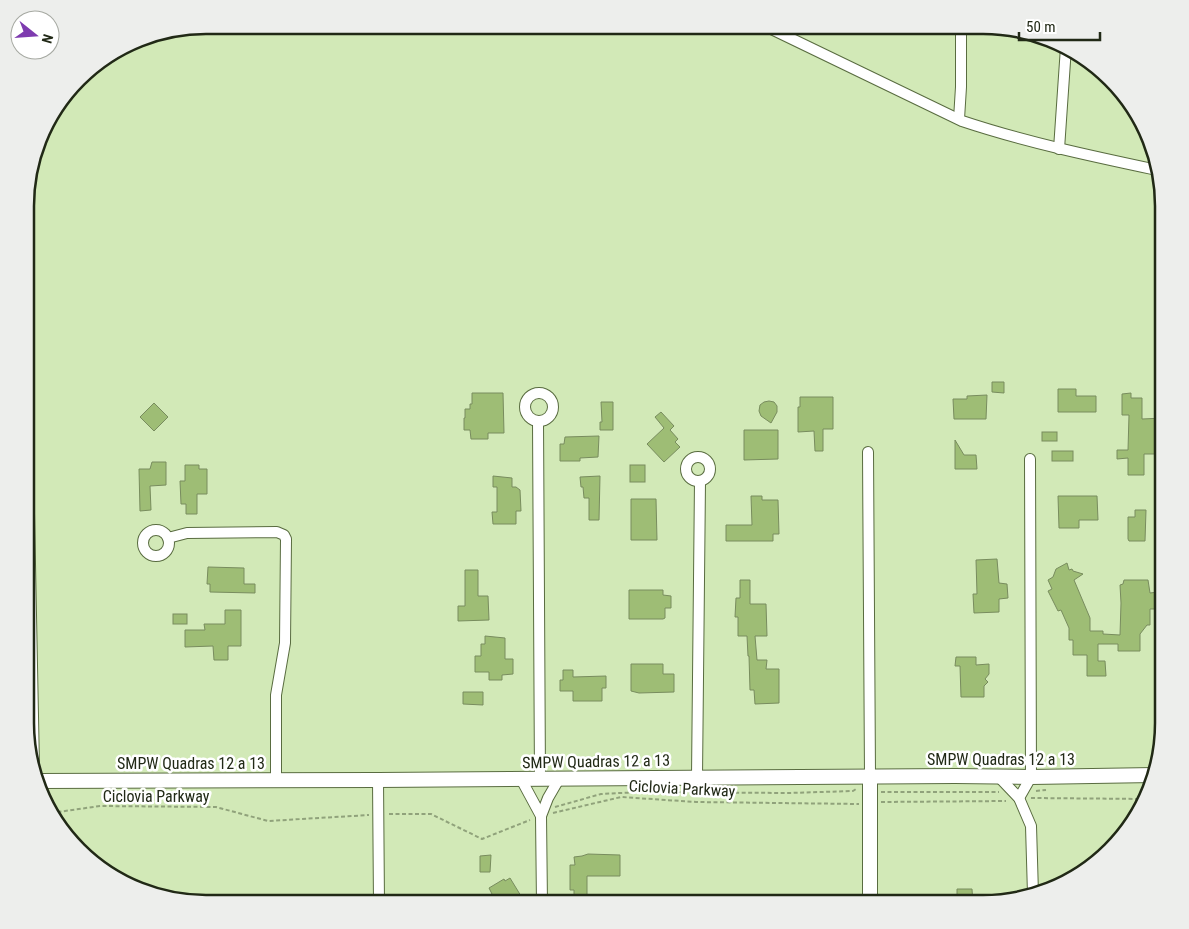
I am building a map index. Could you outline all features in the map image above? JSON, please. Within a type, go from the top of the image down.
[{"type":"street","points":[[782,34],[959,119],[990,130],[1059,148],[1151,169]]},
{"type":"street","points":[[959,119],[961,34]]},
{"type":"street","points":[[1059,148],[1065,56]]},
{"type":"street","points":[[538,421],[540,779]]},
{"type":"street","points":[[868,452],[870,895]]},
{"type":"street","points":[[1019,794],[1031,777],[1030,459]]},
{"type":"street","points":[[698,777],[700,481]]},
{"type":"street","points":[[168,538],[187,533],[276,532],[284,535],[286,539],[285,643],[276,695],[276,780]]},
{"type":"street","name":"SMPW Quadras 12 a 13","points":[[44,781],[521,780],[698,777],[870,782],[999,777],[1147,775]]},
{"type":"street","points":[[999,777],[1019,794],[1032,833],[1033,887]]},
{"type":"street","points":[[542,895],[542,813],[559,779]]},
{"type":"street","points":[[378,780],[379,895]]},
{"type":"street","points":[[521,780],[542,813]]},
{"type":"path","points":[[542,813],[592,797],[646,792],[788,794],[853,791],[870,782],[877,792],[1019,794],[1048,790]]},
{"type":"path","name":"Ciclovia Parkway","points":[[59,812],[110,806],[216,807],[268,821],[378,814],[431,814],[482,839],[542,813],[621,797],[696,802],[845,805],[885,801],[1003,801],[1019,794],[1137,799]]},
{"type":"building","points":[[992,382],[1004,382],[1004,393],[992,392]]},
{"type":"building","points":[[1058,389],[1076,389],[1076,396],[1096,396],[1096,412],[1058,412]]},
{"type":"building","points":[[472,393],[503,393],[504,433],[488,433],[488,439],[471,439],[470,430],[464,430],[464,418],[465,409],[470,409],[470,404],[472,404]]},
{"type":"building","points":[[1131,393],[1131,398],[1142,398],[1142,419],[1155,418],[1155,454],[1144,454],[1144,475],[1128,475],[1128,458],[1117,459],[1117,450],[1128,450],[1129,415],[1122,415],[1122,394]]},
{"type":"building","points":[[987,395],[986,419],[954,419],[953,399],[967,399],[967,396]]},
{"type":"building","points":[[800,397],[833,397],[833,429],[823,429],[823,451],[815,451],[814,431],[798,432]]},
{"type":"building","points":[[769,401],[774,402],[777,406],[777,412],[771,423],[761,416],[759,411],[760,405]]},
{"type":"building","points":[[601,402],[613,402],[613,430],[600,430],[600,422],[602,422]]},
{"type":"building","points":[[154,403],[168,417],[154,431],[140,417]]},
{"type":"building","points":[[661,412],[674,426],[670,430],[678,439],[675,442],[680,447],[664,462],[647,444],[664,428],[655,417]]},
{"type":"building","points":[[744,430],[778,430],[778,459],[744,460]]},
{"type":"building","points":[[1042,432],[1057,432],[1057,441],[1042,441]]},
{"type":"building","points":[[599,436],[598,457],[580,458],[580,461],[560,461],[560,444],[564,444],[565,437]]},
{"type":"building","points":[[955,440],[964,455],[976,455],[977,469],[955,469]]},
{"type":"building","points":[[1052,451],[1073,451],[1073,461],[1052,461]]},
{"type":"building","points":[[152,462],[166,462],[166,485],[150,486],[151,510],[140,511],[139,469],[150,469]]},
{"type":"building","points":[[185,465],[199,465],[199,469],[207,469],[207,494],[197,494],[197,514],[186,514],[186,504],[181,504],[180,481],[185,481]]},
{"type":"building","points":[[630,465],[645,465],[645,482],[630,482]]},
{"type":"building","points":[[493,476],[512,478],[512,487],[520,490],[521,511],[516,511],[516,524],[493,524],[492,512],[497,512],[497,487],[493,487]]},
{"type":"building","points":[[600,476],[599,520],[589,520],[589,498],[584,498],[580,477]]},
{"type":"building","points":[[751,496],[762,496],[762,500],[778,500],[779,534],[773,534],[773,541],[726,541],[726,525],[752,525]]},
{"type":"building","points":[[1058,496],[1097,496],[1098,520],[1079,520],[1079,528],[1059,528]]},
{"type":"building","points":[[631,499],[656,499],[657,540],[631,540]]},
{"type":"building","points":[[1135,510],[1146,510],[1145,541],[1129,541],[1128,539],[1128,517],[1135,517]]},
{"type":"building","points":[[997,559],[999,583],[1007,584],[1008,598],[999,599],[999,612],[974,613],[973,594],[977,594],[976,560]]},
{"type":"building","points":[[1067,563],[1069,570],[1072,569],[1083,574],[1074,580],[1090,618],[1090,631],[1103,631],[1103,634],[1120,635],[1120,585],[1123,584],[1124,580],[1148,580],[1150,593],[1155,592],[1155,609],[1150,609],[1150,625],[1147,625],[1140,634],[1140,651],[1118,651],[1118,644],[1098,644],[1098,661],[1105,661],[1106,676],[1087,676],[1087,655],[1073,655],[1073,640],[1069,640],[1069,628],[1061,610],[1058,611],[1048,591],[1052,589],[1048,580],[1053,577],[1056,569]]},
{"type":"building","points":[[208,567],[244,568],[244,584],[255,584],[255,593],[210,592],[210,584],[207,584]]},
{"type":"building","points":[[465,570],[478,570],[478,596],[488,596],[489,620],[458,621],[458,606],[465,606]]},
{"type":"building","points":[[740,580],[750,580],[750,604],[766,604],[767,636],[755,636],[757,660],[767,660],[766,669],[779,669],[779,703],[755,704],[754,690],[750,690],[747,636],[738,636],[738,617],[735,617],[736,598],[740,598]]},
{"type":"building","points":[[629,590],[663,590],[663,595],[671,596],[671,608],[665,608],[665,618],[663,619],[629,619]]},
{"type":"building","points":[[225,610],[241,610],[241,646],[228,646],[228,660],[214,660],[213,646],[185,647],[185,630],[205,630],[204,624],[225,624]]},
{"type":"building","points":[[173,614],[187,614],[187,624],[173,624]]},
{"type":"building","points":[[485,636],[505,638],[505,659],[513,659],[513,674],[502,675],[502,680],[489,680],[489,672],[475,672],[475,656],[481,656],[481,644],[485,644]]},
{"type":"building","points":[[956,657],[976,657],[976,665],[989,664],[989,674],[985,679],[988,682],[984,686],[984,697],[961,697],[960,666],[955,666]]},
{"type":"building","points":[[631,664],[663,664],[663,674],[674,674],[674,692],[639,693],[631,691]]},
{"type":"building","points":[[563,670],[573,670],[573,677],[606,676],[606,688],[602,688],[602,701],[573,701],[573,691],[560,691],[560,680],[563,680]]},
{"type":"building","points":[[463,692],[483,692],[483,705],[463,704]]},
{"type":"building","points":[[588,854],[620,855],[620,876],[587,876],[587,895],[574,895],[574,890],[570,890],[570,865],[575,865],[574,857]]},
{"type":"building","points":[[491,855],[490,872],[480,872],[480,856]]},
{"type":"building","points":[[510,878],[520,895],[490,895],[492,894],[489,888],[504,879],[505,881]]},
{"type":"building","points":[[957,889],[972,889],[972,895],[957,895]]}]
